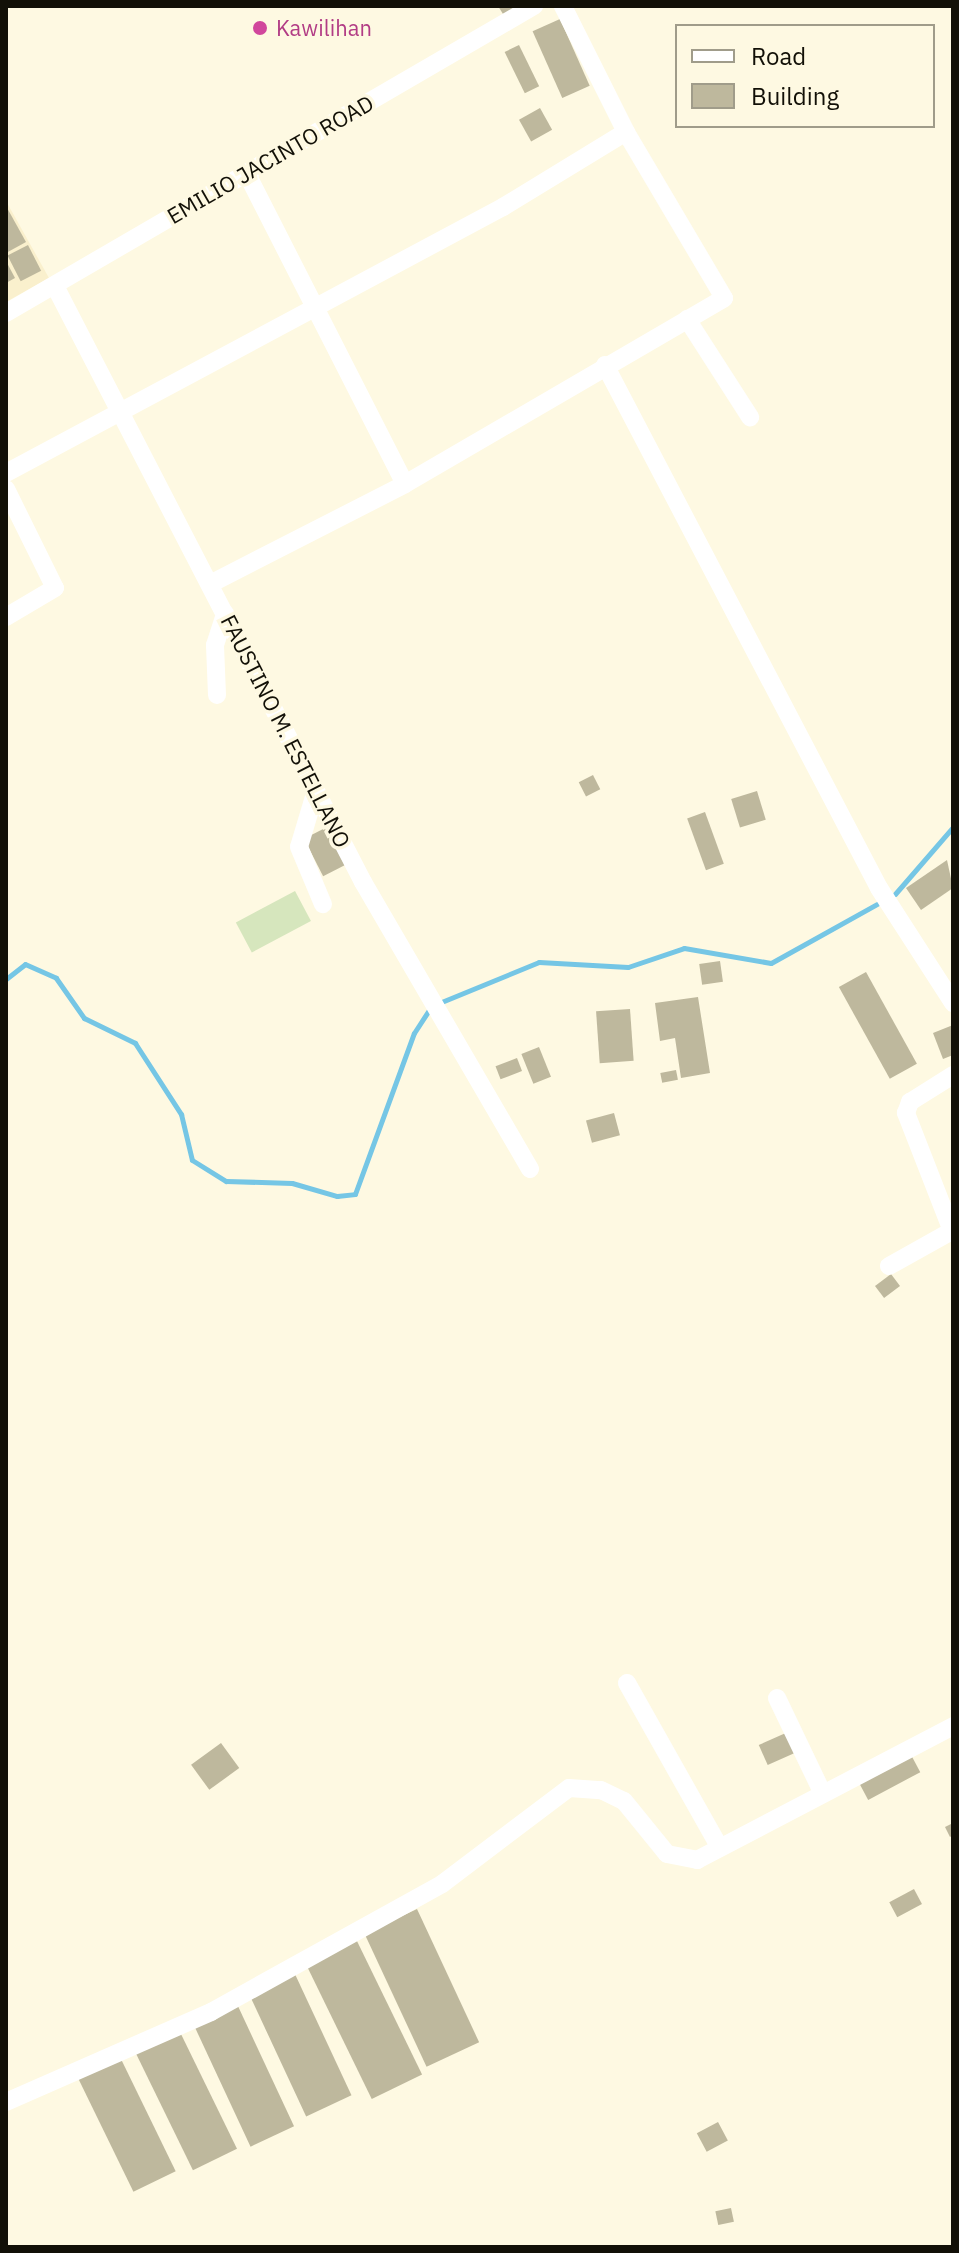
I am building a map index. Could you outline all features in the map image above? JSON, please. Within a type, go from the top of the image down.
[{"type":"street","name":"EMILIO JACINTO ROAD","points":[[6,313],[534,6]]},
{"type":"street","points":[[210,584],[405,484],[724,298],[626,132],[563,6]]},
{"type":"street","points":[[6,473],[313,304],[503,207],[626,132]]},
{"type":"street","points":[[246,172],[405,484]]},
{"type":"street","name":"FAUSTINO M. ESTELLANO","points":[[55,286],[316,790],[427,992],[530,1169]]},
{"type":"street","points":[[687,319],[750,417]]},
{"type":"street","points":[[605,365],[879,888],[953,1003]]},
{"type":"street","points":[[6,489],[55,588],[6,617]]},
{"type":"street","points":[[217,695],[215,645],[225,614]]},
{"type":"street","points":[[316,790],[299,847],[323,904]]},
{"type":"street","points":[[889,1266],[952,1231],[906,1113],[910,1102],[953,1075]]},
{"type":"street","points":[[627,1683],[720,1848]]},
{"type":"street","points":[[777,1698],[823,1794]]},
{"type":"street","points":[[6,2102],[211,2012],[429,1892],[569,1788],[624,1801],[667,1854],[697,1860],[953,1726]]},
{"type":"shaded area","points":[[6,201],[49,278],[6,302]]},
{"type":"green space","points":[[295,891],[311,921],[252,952],[236,922]]},
{"type":"building","points":[[498,6],[525,6],[503,14]]},
{"type":"building","points":[[560,19],[590,86],[562,98],[533,31]]},
{"type":"building","points":[[519,45],[539,86],[525,93],[505,52]]},
{"type":"building","points":[[540,108],[552,130],[531,142],[519,120]]},
{"type":"building","points":[[6,206],[26,242],[6,253]]},
{"type":"building","points":[[28,245],[41,271],[21,281],[8,255]]},
{"type":"building","points":[[6,261],[15,278],[6,283]]},
{"type":"building","points":[[593,775],[600,789],[586,797],[579,782]]},
{"type":"building","points":[[757,791],[766,820],[740,828],[731,799]]},
{"type":"building","points":[[705,812],[724,864],[706,870],[687,818]]},
{"type":"building","points":[[329,826],[348,863],[323,876],[304,839]]},
{"type":"building","points":[[947,860],[953,888],[921,910],[906,888]]},
{"type":"building","points":[[720,961],[723,982],[702,985],[699,964]]},
{"type":"building","points":[[866,972],[917,1064],[890,1079],[839,987]]},
{"type":"building","points":[[698,997],[710,1073],[681,1078],[675,1038],[660,1041],[655,1003]]},
{"type":"building","points":[[630,1009],[634,1061],[600,1063],[596,1011]]},
{"type":"building","points":[[953,1025],[953,1055],[943,1059],[933,1033]]},
{"type":"building","points":[[539,1047],[551,1077],[533,1084],[521,1054]]},
{"type":"building","points":[[517,1058],[522,1071],[501,1079],[496,1066]]},
{"type":"building","points":[[676,1070],[678,1080],[662,1083],[660,1073]]},
{"type":"building","points":[[614,1113],[620,1135],[592,1143],[586,1121]]},
{"type":"building","points":[[891,1274],[900,1286],[884,1298],[875,1286]]},
{"type":"building","points":[[788,1732],[797,1752],[768,1765],[759,1745]]},
{"type":"building","points":[[221,1743],[239,1768],[209,1790],[191,1765]]},
{"type":"building","points":[[909,1751],[920,1772],[868,1800],[857,1779]]},
{"type":"building","points":[[953,1823],[953,1835],[950,1837],[945,1827]]},
{"type":"building","points":[[914,1889],[922,1904],[897,1917],[889,1902]]},
{"type":"building","points":[[417,1909],[479,2042],[427,2067],[364,1934]]},
{"type":"building","points":[[355,1937],[422,2075],[372,2099],[305,1962]]},
{"type":"building","points":[[294,1972],[351,2095],[306,2116],[249,1993]]},
{"type":"building","points":[[237,2004],[294,2126],[251,2147],[193,2024]]},
{"type":"building","points":[[180,2032],[237,2149],[193,2170],[136,2053]]},
{"type":"building","points":[[120,2057],[176,2171],[133,2192],[78,2078]]},
{"type":"building","points":[[718,2122],[728,2141],[707,2152],[697,2133]]},
{"type":"building","points":[[731,2208],[734,2222],[718,2225],[715,2211]]},
{"type":"waterway","points":[[895,894],[953,827]]},
{"type":"waterway","points":[[439,1003],[539,962],[628,967],[684,948],[771,963],[877,904]]},
{"type":"waterway","points":[[6,979],[25,964],[56,978],[84,1018],[135,1043],[181,1114],[192,1160],[226,1181],[292,1183],[337,1196],[355,1194],[414,1033],[430,1008]]},
{"type":"place","name":"Kawilihan","points":[[260,28]]}]
